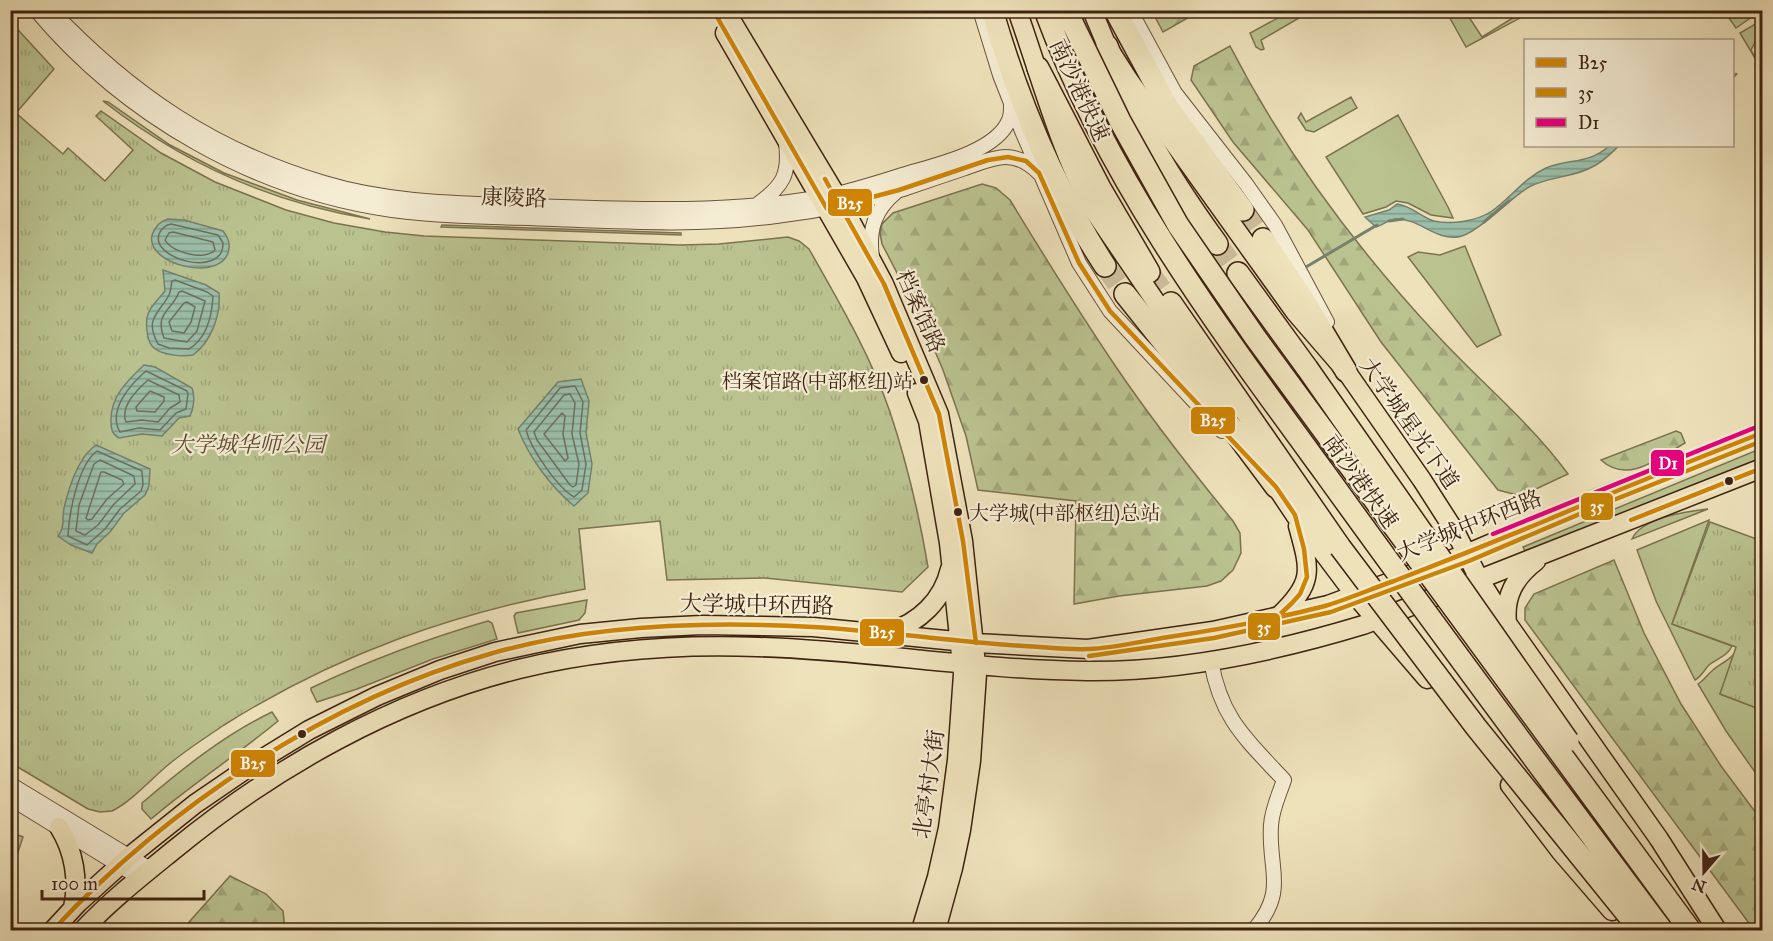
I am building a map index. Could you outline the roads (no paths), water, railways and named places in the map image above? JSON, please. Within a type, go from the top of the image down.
[{"type":"highway","points":[[992,10],[1019,95],[1037,139],[1072,210],[1105,266]]},
{"type":"highway","name":"南沙港快速","points":[[1045,10],[1077,90],[1115,163],[1159,236],[1226,338],[1432,621],[1662,930]]},
{"type":"highway","name":"南沙港快速","points":[[1066,10],[1120,121],[1178,225],[1262,346],[1690,930]]},
{"type":"highway","points":[[1115,10],[1167,106],[1243,210]]},
{"type":"highway","points":[[1107,46],[1117,76],[1149,142],[1217,244]]},
{"type":"highway","points":[[1038,68],[1105,197],[1149,272]]},
{"type":"highway","points":[[1263,239],[1305,302],[1346,371]]},
{"type":"highway","points":[[1238,273],[1580,759],[1696,930]]},
{"type":"highway","points":[[1125,294],[1276,487]]},
{"type":"highway","points":[[1171,303],[1314,511],[1380,602],[1550,821],[1640,930]]},
{"type":"main road","name":"档案馆路","points":[[713,10],[786,137],[873,265],[897,313],[939,414],[963,541],[968,643]]},
{"type":"main road","name":"档案馆路","points":[[725,10],[831,202],[880,306],[928,421],[951,562],[968,643]]},
{"type":"main road","points":[[1017,10],[1059,135],[1090,205],[1230,412],[1276,487],[1355,596],[1410,657],[1561,852],[1629,930]]},
{"type":"main road","name":"大学城星光下道","points":[[1092,10],[1107,46],[1128,79],[1294,312],[1346,371],[1422,480],[1456,533],[1479,579],[1507,623],[1649,824],[1717,930]]},
{"type":"main road","name":"大学城中环西路","points":[[53,930],[73,908],[125,861],[214,790],[293,739],[399,687],[440,670],[495,652],[580,634],[670,626],[755,624],[968,643],[1088,649],[1213,631],[1276,618],[1355,596],[1466,554],[1598,498],[1762,433]]},
{"type":"main road","name":"大学城中环西路","points":[[83,930],[145,873],[209,822],[304,758],[386,717],[448,691],[521,668],[607,653],[728,647],[812,649],[970,665],[1087,671],[1164,667],[1211,661],[1308,641],[1375,620],[1762,468]]},
{"type":"main road","points":[[1276,618],[1300,594],[1307,577],[1304,549],[1295,515]]},
{"type":"main road","points":[[1507,623],[1507,602],[1516,580],[1547,552]]},
{"type":"main road","points":[[885,634],[902,628],[930,608],[943,591],[951,562]]},
{"type":"main road","name":"北亭村大街","points":[[936,930],[961,830],[971,761],[968,643]]},
{"type":"main road","name":"北亭村大街","points":[[921,930],[941,861],[952,796],[961,711],[970,665]]},
{"type":"main road","points":[[59,827],[74,860],[76,884],[73,908]]},
{"type":"street","name":"康陵路","points":[[36,10],[67,45],[114,87],[170,127],[237,164],[266,176],[327,197],[378,207],[421,213],[628,222],[711,221],[772,217],[831,202],[899,190],[999,157],[1026,161],[1039,173]]},
{"type":"street","name":"康陵路","points":[[51,10],[109,66],[161,108],[180,120],[251,157],[325,183],[399,199],[473,204],[658,210],[831,202],[986,145],[1003,130],[1009,120],[1011,105]]},
{"type":"street","points":[[980,10],[1011,105],[1079,263],[1110,311],[1276,487]]},
{"type":"street","points":[[1130,10],[1174,93],[1246,184],[1283,238],[1336,339],[1346,371]]},
{"type":"street","points":[[757,206],[772,194],[783,180],[788,159],[786,137]]},
{"type":"street","points":[[873,265],[870,236],[872,225],[881,207],[899,190]]},
{"type":"street","points":[[1211,661],[1225,709],[1244,735],[1284,780],[1271,824],[1274,895],[1270,909],[1254,930]]},
{"type":"street","points":[[10,784],[145,873]]},
{"type":"street","points":[[10,798],[59,827],[125,861]]},
{"type":"water","points":[[1608,147],[1618,147],[1601,162],[1586,170],[1529,187],[1474,230],[1458,237],[1435,233],[1413,222],[1397,219],[1376,227],[1365,217],[1389,210],[1397,204],[1434,221],[1449,223],[1472,220],[1492,211],[1538,172],[1554,165],[1586,159]]},
{"type":"water","points":[[168,219],[184,220],[223,231],[229,245],[225,259],[215,266],[201,268],[187,267],[161,255],[153,246],[152,235],[158,225]]},
{"type":"water","points":[[163,270],[206,285],[219,293],[214,327],[205,343],[193,355],[165,353],[155,349],[149,340],[147,317],[153,305],[165,291]]},
{"type":"water","points":[[144,365],[155,367],[192,388],[194,398],[190,416],[179,418],[162,436],[142,434],[119,438],[113,433],[111,427],[113,405],[126,383]]},
{"type":"water","points":[[581,379],[589,401],[586,433],[592,464],[588,493],[574,506],[541,470],[518,429],[558,382]]},
{"type":"water","points":[[96,445],[150,469],[149,486],[145,495],[124,513],[92,553],[71,545],[58,536],[62,530],[64,508],[75,473],[84,457]]},
{"type":"waterway","points":[[1484,222],[1509,201]]},
{"type":"waterway","points":[[1389,221],[1403,219]]},
{"type":"waterway","points":[[1306,267],[1377,225]]},
{"type":"tunnel","points":[[1243,210],[1263,239]]},
{"type":"tunnel","points":[[1217,244],[1238,273]]},
{"type":"tunnel","points":[[1105,266],[1125,294]]},
{"type":"tunnel","points":[[1149,272],[1171,303]]},
{"type":"place","name":"档案馆路(中部枢纽)站","points":[[924,380]]},
{"type":"place","name":"大学城(中部枢纽)总站","points":[[958,512]]},
{"type":"park label","name":"大学城华师公园","points":[[248,444]]}]
